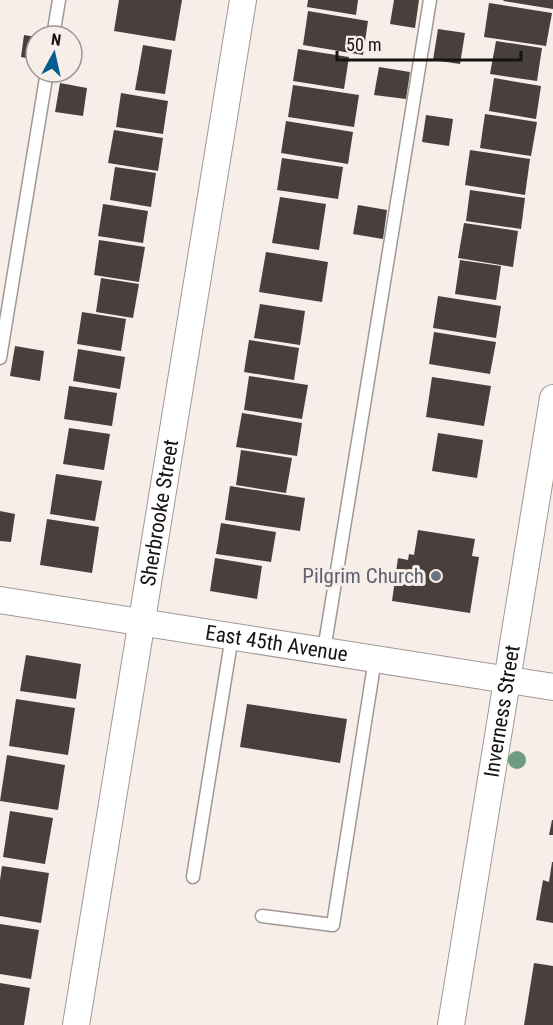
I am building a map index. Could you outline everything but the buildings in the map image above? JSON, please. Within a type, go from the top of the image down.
[{"type":"street","name":"Sherbrooke Street","points":[[76,1025],[243,0]]},
{"type":"street","name":"Inverness Street","points":[[451,1025],[553,398]]},
{"type":"street","name":"East 45th Avenue","points":[[0,600],[553,687]]},
{"type":"lane","points":[[55,24],[59,0]]},
{"type":"lane","points":[[324,651],[430,0]]},
{"type":"lane","points":[[0,358],[45,84]]},
{"type":"lane","points":[[193,877],[232,636]]},
{"type":"lane","points":[[262,916],[333,925],[375,659]]},
{"type":"place","name":"Pilgrim Church","points":[[436,576]]}]
